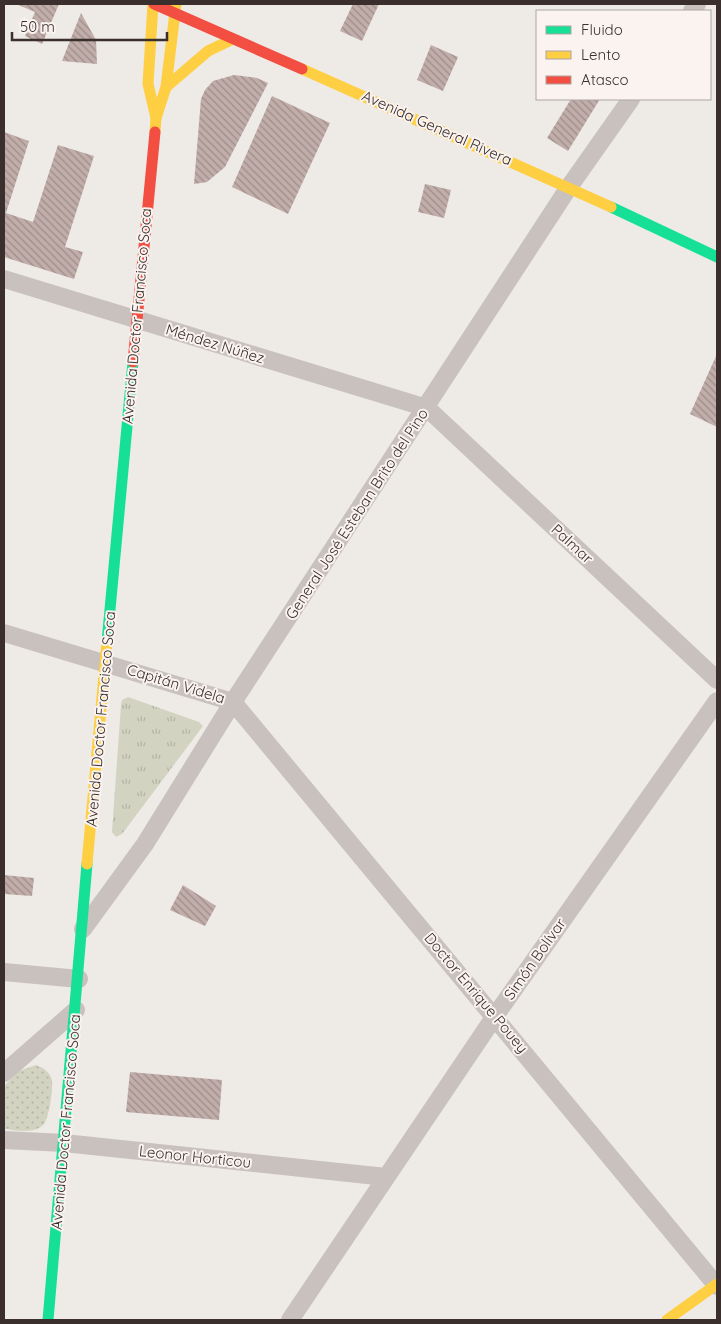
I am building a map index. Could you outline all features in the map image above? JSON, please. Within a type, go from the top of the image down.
[{"type":"street","name":"Avenida General Rivera","points":[[154,4],[176,9],[233,39],[569,187],[717,257]]},
{"type":"street","name":"Avenida Doctor Francisco Soca","points":[[154,4],[148,84],[156,118]]},
{"type":"street","name":"Avenida Doctor Francisco Soca","points":[[48,1320],[105,662],[156,118],[166,87],[176,9]]},
{"type":"street","points":[[166,87],[208,51],[233,39]]},
{"type":"street","name":"General José Esteban Brito del Pino","points":[[83,929],[145,844],[233,702],[427,408],[569,187],[630,100]]},
{"type":"street","name":"Méndez Núñez","points":[[4,279],[427,408]]},
{"type":"street","name":"Palmar","points":[[427,408],[717,680]]},
{"type":"street","name":"Capitán Videla","points":[[4,632],[233,702]]},
{"type":"street","name":"Simón Bolívar","points":[[290,1320],[495,1016],[717,701]]},
{"type":"street","name":"Doctor Enrique Pouey","points":[[233,702],[717,1285]]},
{"type":"street","points":[[4,972],[79,979]]},
{"type":"street","points":[[4,1073],[76,1010]]},
{"type":"street","name":"Leonor Horticou","points":[[4,1140],[64,1143],[386,1176]]},
{"type":"street","points":[[667,1320],[717,1285]]},
{"type":"green space","points":[[128,697],[199,722],[203,726],[122,834],[116,837],[112,832],[121,705],[122,700]]},
{"type":"green space","points":[[36,1065],[50,1075],[52,1081],[47,1118],[42,1126],[34,1130],[18,1131],[4,1129],[4,1086],[19,1071]]},
{"type":"building","points":[[16,4],[59,4],[42,44],[25,36],[35,12]]},
{"type":"building","points":[[353,4],[379,4],[362,41],[340,31]]},
{"type":"building","points":[[81,13],[96,40],[97,64],[62,61]]},
{"type":"building","points":[[431,45],[458,57],[443,91],[417,80]]},
{"type":"building","points":[[234,75],[257,78],[268,83],[225,167],[207,182],[194,184],[201,99],[205,90],[213,81]]},
{"type":"building","points":[[272,96],[330,123],[288,214],[232,187]]},
{"type":"building","points":[[570,100],[599,100],[568,151],[547,138]]},
{"type":"building","points":[[4,132],[29,141],[6,213],[33,222],[58,145],[94,156],[65,247],[83,252],[74,279],[4,257]]},
{"type":"building","points":[[425,184],[451,190],[444,218],[418,212]]},
{"type":"building","points":[[717,354],[717,427],[690,414]]},
{"type":"building","points":[[4,875],[34,878],[32,896],[4,894]]},
{"type":"building","points":[[183,885],[216,906],[205,926],[170,910]]},
{"type":"building","points":[[130,1072],[222,1080],[219,1120],[126,1112]]},
{"type":"traffic: fast","points":[[611,207],[717,257]]},
{"type":"traffic: fast","points":[[107,642],[133,362]]},
{"type":"traffic: fast","points":[[48,1320],[87,864]]},
{"type":"traffic: slow","points":[[153,4],[148,84],[156,118]]},
{"type":"traffic: slow","points":[[155,132],[156,118],[166,87],[176,4]]},
{"type":"traffic: slow","points":[[166,87],[208,51],[233,39]]},
{"type":"traffic: slow","points":[[302,69],[611,207]]},
{"type":"traffic: slow","points":[[87,864],[107,642]]},
{"type":"traffic: slow","points":[[667,1320],[717,1284]]},
{"type":"traffic: jam","points":[[154,4],[302,69]]},
{"type":"traffic: jam","points":[[133,362],[155,132]]}]
